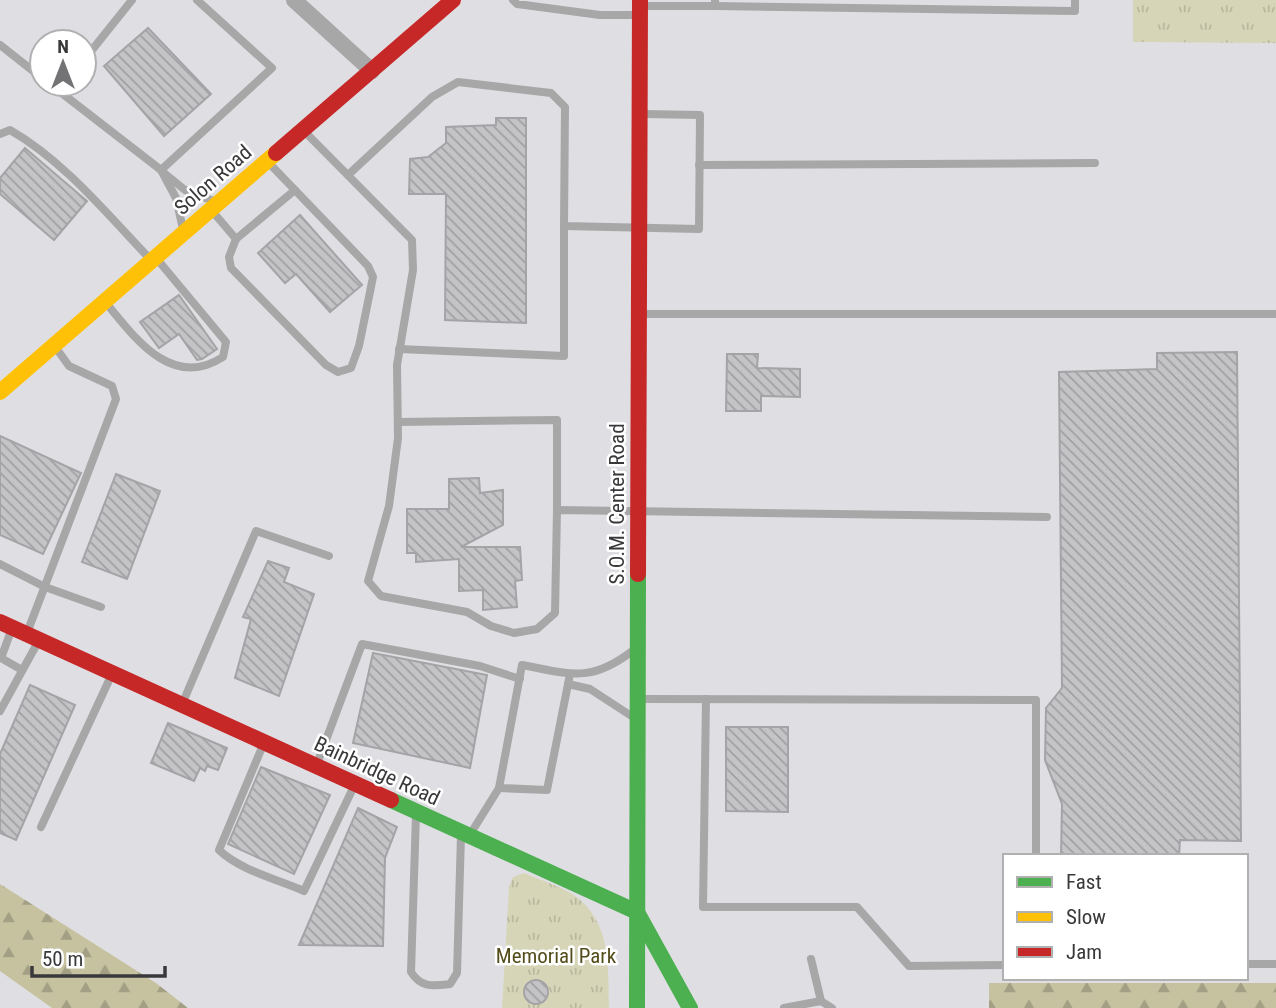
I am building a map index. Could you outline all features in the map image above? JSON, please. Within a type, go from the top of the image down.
[{"type":"street","points":[[294,0],[372,71]]},
{"type":"street","name":"Solon Road","points":[[0,393],[453,0]]},
{"type":"street","name":"S.O.M. Center Road","points":[[637,1008],[640,7]]},
{"type":"street","name":"Bainbridge Road","points":[[20,631],[637,912]]},
{"type":"street","points":[[637,912],[690,1008]]},
{"type":"lane","points":[[98,42],[132,0]]},
{"type":"lane","points":[[161,170],[272,68],[197,0]]},
{"type":"lane","points":[[513,0],[517,4],[600,15],[640,7],[715,3],[883,4],[1075,11],[1075,0]]},
{"type":"lane","points":[[0,45],[28,67]]},
{"type":"lane","points":[[348,176],[432,97],[458,82],[551,93],[565,107],[564,356],[400,349]]},
{"type":"lane","points":[[74,98],[185,190],[215,206],[236,239]]},
{"type":"lane","points":[[564,226],[699,229],[700,115],[639,114]]},
{"type":"lane","points":[[0,134],[10,130],[33,143],[154,259],[226,342],[223,356],[215,362],[188,366],[163,362],[145,350],[105,302]]},
{"type":"lane","points":[[303,130],[412,240],[413,270],[400,349],[398,422],[389,506],[368,582],[381,596],[467,612],[491,626],[514,633],[537,629],[555,612],[557,420],[398,422]]},
{"type":"lane","points":[[267,161],[295,190],[368,266],[373,276],[359,346],[351,368],[338,372],[326,365],[231,268],[229,257],[236,239],[295,190]]},
{"type":"lane","points":[[699,165],[1095,163]]},
{"type":"lane","points":[[161,170],[176,198],[184,233]]},
{"type":"lane","points":[[639,314],[1276,314]]},
{"type":"lane","points":[[22,670],[1,658],[45,587],[116,399],[112,386],[69,366],[54,345]]},
{"type":"lane","points":[[556,510],[1047,517]]},
{"type":"lane","points":[[182,705],[256,531],[329,556]]},
{"type":"lane","points":[[0,564],[45,587],[101,607]]},
{"type":"lane","points":[[0,711],[22,670],[20,631]]},
{"type":"lane","points":[[316,766],[362,644],[480,666],[520,679]]},
{"type":"lane","points":[[416,811],[411,972],[417,982],[430,986],[450,984],[457,973],[466,834],[499,788],[522,665],[570,674],[608,670],[638,647]]},
{"type":"lane","points":[[41,827],[113,673]]},
{"type":"lane","points":[[499,788],[547,790],[570,674]]},
{"type":"lane","points":[[568,684],[590,689],[638,721]]},
{"type":"lane","points":[[638,699],[1036,700],[1036,854]]},
{"type":"lane","points":[[706,699],[703,907],[856,907],[909,965],[1003,965]]},
{"type":"lane","points":[[265,742],[219,850],[227,858],[304,891],[355,783]]},
{"type":"lane","points":[[811,959],[821,1001]]},
{"type":"lane","points":[[1248,964],[1276,964]]},
{"type":"lane","points":[[784,1008],[821,1001],[832,1008]]},
{"type":"green space","points":[[1133,0],[1276,0],[1276,43],[1133,42]]},
{"type":"green space","name":"Memorial Park","points":[[524,873],[569,892],[587,907],[596,919],[606,947],[609,1008],[502,1008],[509,887],[513,877]]},
{"type":"green space","points":[[0,884],[156,983],[188,1008],[52,1008],[0,971]]},
{"type":"green space","points":[[989,983],[1276,983],[1276,1008],[989,1008]]},
{"type":"building","points":[[148,28],[211,94],[164,136],[104,66]]},
{"type":"building","points":[[496,118],[526,118],[526,323],[445,320],[446,194],[409,194],[410,159],[428,157],[446,143],[446,127],[496,125]]},
{"type":"building","points":[[25,148],[87,201],[54,240],[0,194],[0,178]]},
{"type":"building","points":[[300,215],[362,285],[330,312],[296,274],[285,283],[258,253]]},
{"type":"building","points":[[179,295],[217,349],[202,359],[197,360],[179,334],[159,348],[140,322]]},
{"type":"building","points":[[1237,352],[1241,841],[1180,840],[1179,854],[1061,854],[1062,804],[1045,760],[1046,708],[1062,688],[1059,372],[1157,369],[1157,353]]},
{"type":"building","points":[[727,354],[758,354],[757,368],[800,369],[800,397],[761,396],[761,411],[726,411]]},
{"type":"building","points":[[0,436],[81,473],[43,554],[0,535]]},
{"type":"building","points":[[116,474],[160,491],[127,579],[82,562]]},
{"type":"building","points":[[479,478],[480,493],[503,490],[503,525],[461,547],[520,547],[522,580],[515,581],[517,607],[483,610],[483,590],[459,591],[459,559],[416,562],[416,553],[407,553],[407,509],[449,509],[449,479]]},
{"type":"building","points":[[268,561],[289,568],[284,582],[314,594],[279,696],[235,678],[251,619],[243,617]]},
{"type":"building","points":[[373,653],[487,675],[470,768],[353,743]]},
{"type":"building","points":[[30,685],[75,705],[16,840],[0,833],[0,754]]},
{"type":"building","points":[[168,723],[227,748],[218,770],[207,766],[205,771],[200,768],[194,781],[151,763]]},
{"type":"building","points":[[726,727],[788,727],[788,812],[726,811]]},
{"type":"building","points":[[261,767],[330,795],[294,874],[228,844]]},
{"type":"building","points":[[358,808],[397,827],[385,858],[383,946],[299,945]]},
{"type":"building","points":[[536,980],[545,983],[548,992],[545,1001],[536,1004],[527,1001],[524,992],[527,983]]},
{"type":"traffic: fast","points":[[637,1008],[638,574]]},
{"type":"traffic: fast","points":[[391,800],[637,912],[690,1008]]},
{"type":"traffic: slow","points":[[0,392],[276,153]]},
{"type":"traffic: jam","points":[[276,153],[453,0]]},
{"type":"traffic: jam","points":[[638,574],[640,0]]},
{"type":"traffic: jam","points":[[0,622],[391,800]]}]
